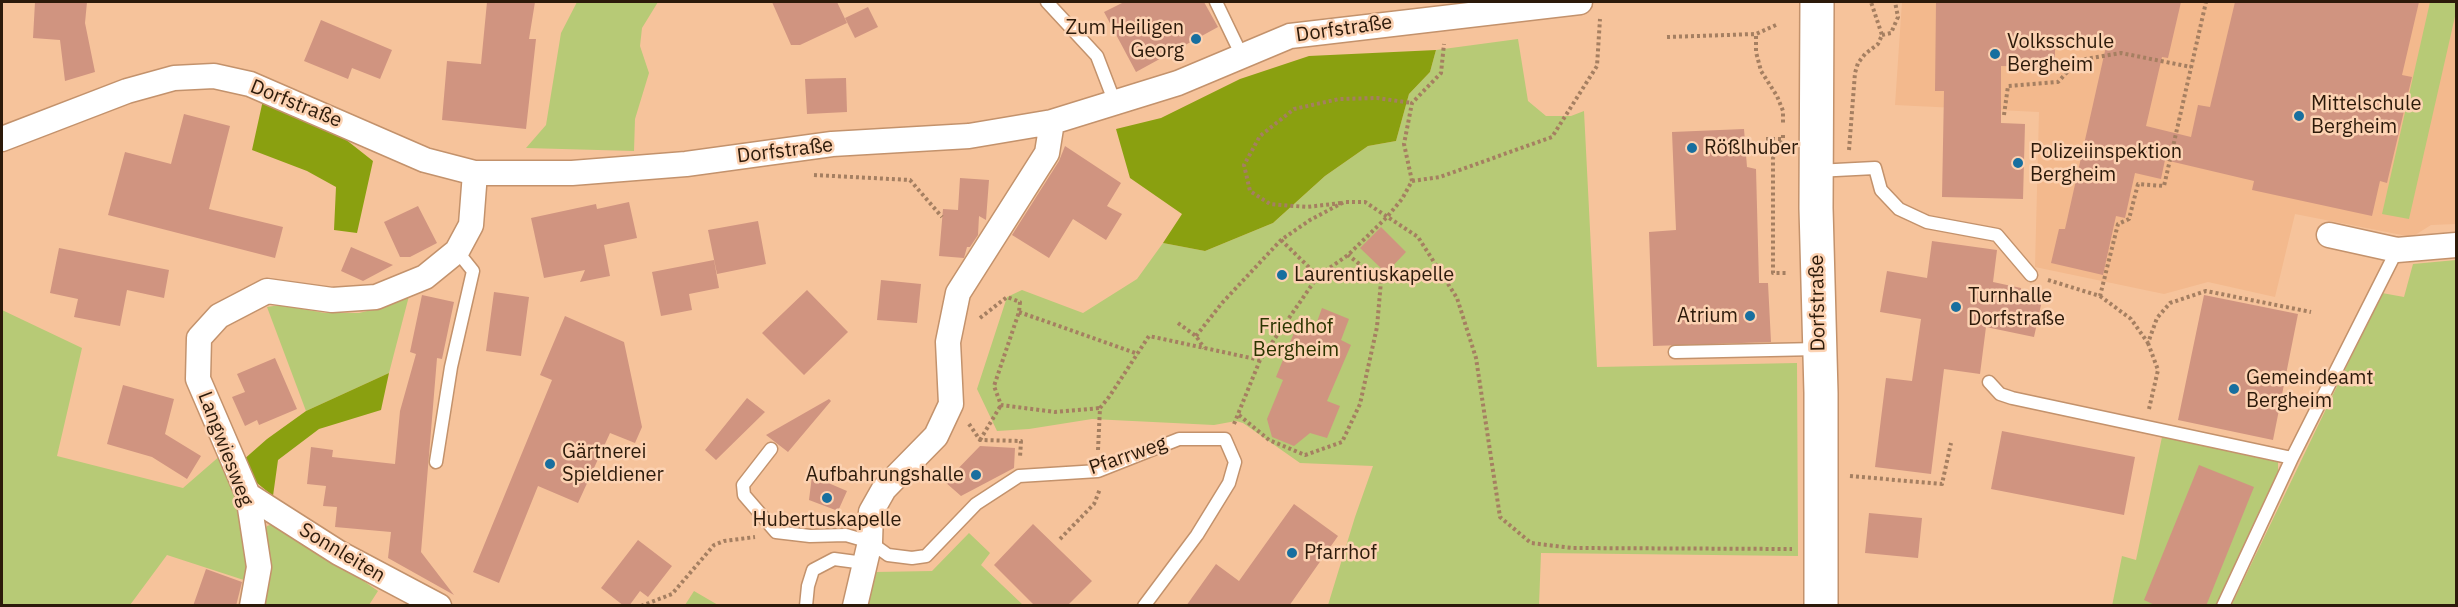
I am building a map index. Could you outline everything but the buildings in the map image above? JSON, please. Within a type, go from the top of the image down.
[{"type":"main road","name":"Dorfstraße","points":[[1818,2],[1831,171],[1820,349],[1821,606]]},
{"type":"street","name":"Dorfstraße","points":[[2,139],[127,91],[174,78],[214,76],[250,84],[425,160],[475,173],[572,173],[686,164],[832,144],[969,136],[1052,122],[1178,83],[1290,36],[1447,16],[1591,7]]},
{"type":"street","points":[[855,606],[867,553],[871,512],[884,489],[936,436],[951,404],[948,342],[958,293],[1047,153],[1052,122]]},
{"type":"street","name":"Langwiesweg","points":[[252,606],[259,567],[248,495],[198,379],[199,338],[219,316],[267,291],[332,300],[376,297],[425,277],[457,250],[471,225],[475,173]]},
{"type":"street","points":[[2329,235],[2397,250],[2457,245]]},
{"type":"street","name":"Sonnleiten","points":[[248,495],[339,553],[439,606]]},
{"type":"lane","points":[[1047,2],[1097,56],[1115,103]]},
{"type":"lane","points":[[1216,2],[1242,56]]},
{"type":"lane","points":[[1831,171],[1875,168],[1881,190],[1899,209],[1927,222],[1997,235],[2031,275]]},
{"type":"lane","points":[[436,462],[451,367],[473,271],[457,250]]},
{"type":"lane","points":[[2223,606],[2292,458],[2397,250]]},
{"type":"lane","points":[[1675,352],[1820,349]]},
{"type":"lane","points":[[1989,382],[2000,393],[2012,398],[2292,458]]},
{"type":"lane","name":"Pfarrweg","points":[[867,553],[912,558],[926,556],[976,504],[1019,476],[1098,471],[1179,439],[1225,439]]},
{"type":"lane","points":[[1144,606],[1197,534],[1229,483],[1235,462],[1225,439]]},
{"type":"lane","points":[[771,449],[743,485],[744,495],[776,532],[810,536],[846,535],[867,553]]},
{"type":"lane","points":[[806,606],[808,586],[813,570],[834,560],[867,553]]},
{"type":"path","points":[[1831,171],[1852,116],[1855,73],[1858,63],[1878,44],[1882,35],[1870,2]]},
{"type":"path","points":[[1882,35],[1891,33],[1898,17],[1895,2]]},
{"type":"path","points":[[2100,296],[2118,224],[2129,219],[2138,184],[2164,186],[2206,2]]},
{"type":"path","points":[[1412,181],[1440,177],[1552,137],[1597,66],[1591,7]]},
{"type":"path","points":[[1225,439],[1239,415],[1260,360],[1318,276],[1348,255],[1387,217],[1402,199],[1412,181],[1404,144],[1412,103],[1441,74],[1447,16]]},
{"type":"path","points":[[1668,37],[1756,34],[1776,26]]},
{"type":"path","points":[[1756,34],[1756,52],[1761,71],[1777,96],[1783,111],[1783,139],[1773,158],[1773,273],[1787,273]]},
{"type":"path","points":[[2004,115],[2007,86],[2058,82],[2070,69],[2086,58],[2121,53],[2191,67]]},
{"type":"path","points":[[1412,103],[1377,98],[1339,99],[1294,110],[1260,136],[1244,165],[1250,191],[1270,204],[1307,207],[1344,202],[1365,202],[1418,237],[1457,298],[1476,358],[1500,517],[1531,543],[1572,548],[1792,549]]},
{"type":"path","points":[[1766,140],[1783,139]]},
{"type":"path","points":[[804,175],[849,175],[910,180],[942,217]]},
{"type":"path","points":[[1196,336],[1222,303],[1281,240],[1310,220],[1344,202]]},
{"type":"path","points":[[1281,240],[1318,276]]},
{"type":"path","points":[[1239,415],[1269,440],[1305,455],[1342,442],[1360,404],[1377,327],[1381,281],[1348,255]]},
{"type":"path","points":[[2031,275],[2100,296],[2131,320],[2148,343],[2158,370],[2145,427]]},
{"type":"path","points":[[2148,343],[2157,318],[2170,303],[2206,291],[2311,312]]},
{"type":"path","points":[[1001,405],[994,386],[1019,312],[1020,302],[1007,297]]},
{"type":"path","points":[[1019,312],[1138,354]]},
{"type":"path","points":[[1178,323],[1196,336],[1204,348]]},
{"type":"path","points":[[1060,539],[1094,504],[1101,488],[1098,471],[1100,408],[1149,336],[1260,360]]},
{"type":"path","points":[[1001,405],[1055,412],[1100,408]]},
{"type":"path","points":[[980,440],[1001,405]]},
{"type":"path","points":[[966,420],[980,440]]},
{"type":"path","points":[[980,440],[1021,441]]},
{"type":"path","points":[[1843,476],[1942,484],[1951,443]]},
{"type":"path","points":[[641,606],[672,594],[714,545],[776,532]]},
{"type":"shaded area","points":[[1902,2],[2456,2],[2456,224],[2431,225],[2412,237],[2295,214],[2275,297],[2208,282],[2164,294],[2035,267],[2039,112],[1895,105]]},
{"type":"green space","points":[[577,2],[658,2],[642,28],[640,46],[649,73],[635,119],[634,151],[526,148],[546,125],[561,33]]},
{"type":"green space","points":[[2430,2],[2456,2],[2456,12],[2409,219],[2382,214]]},
{"type":"green space","name":"Friedhof Bergheim","points":[[1518,39],[1528,101],[1546,116],[1571,116],[1584,111],[1597,367],[1797,363],[1798,556],[1541,553],[1539,605],[1328,605],[1373,466],[1300,463],[1243,423],[1236,421],[1214,425],[1092,419],[1029,429],[997,431],[977,389],[1007,297],[1022,290],[1083,313],[1137,279],[1163,243],[1205,251],[1273,223],[1325,176],[1368,146],[1396,141],[1409,94],[1430,72],[1436,50]]},
{"type":"green space","points":[[1436,50],[1430,72],[1409,94],[1396,141],[1368,146],[1325,176],[1273,223],[1205,251],[1163,243],[1182,214],[1130,178],[1116,129],[1161,118],[1240,79],[1309,56]]},
{"type":"green space","points":[[263,100],[340,135],[373,161],[357,233],[334,230],[336,187],[307,171],[252,150]]},
{"type":"green space","points":[[2456,260],[2456,605],[2231,606],[2382,293],[2404,297],[2413,264]]},
{"type":"green space","points":[[409,296],[389,373],[306,411],[267,307],[280,305],[325,313],[359,313],[384,307]]},
{"type":"green space","points":[[2,310],[82,348],[57,456],[183,488],[221,455],[238,496],[250,582],[167,555],[130,605],[2,605]]},
{"type":"green space","points":[[389,373],[381,410],[319,429],[278,460],[273,496],[252,479],[242,461],[267,439],[306,411]]},
{"type":"green space","points":[[2162,437],[2278,462],[2278,475],[2216,605],[2112,606],[2122,556],[2136,560]]},
{"type":"green space","points":[[276,523],[283,525],[378,591],[369,605],[264,605],[264,533],[267,526]]},
{"type":"green space","points":[[969,533],[990,553],[981,565],[1023,605],[865,606],[875,572],[932,571]]},
{"type":"green space","points":[[694,591],[718,605],[685,605]]},
{"type":"place","name":"Zum Heiligen Georg","points":[[1196,39]]},
{"type":"place","name":"Volksschule Bergheim","points":[[1995,54]]},
{"type":"place","name":"Mittelschule Bergheim","points":[[2299,116]]},
{"type":"place","name":"Rößlhuber","points":[[1692,148]]},
{"type":"place","name":"Polizeiinspektion Bergheim","points":[[2018,163]]},
{"type":"place","name":"Laurentiuskapelle","points":[[1282,275]]},
{"type":"place","name":"Turnhalle Dorfstraße","points":[[1956,307]]},
{"type":"place","name":"Atrium","points":[[1750,316]]},
{"type":"place","name":"Gemeindeamt Bergheim","points":[[2234,389]]},
{"type":"place","name":"Gärtnerei Spieldiener","points":[[550,464]]},
{"type":"place","name":"Aufbahrungshalle","points":[[976,475]]},
{"type":"place","name":"Hubertuskapelle","points":[[827,498]]},
{"type":"place","name":"Pfarrhof","points":[[1292,553]]}]
